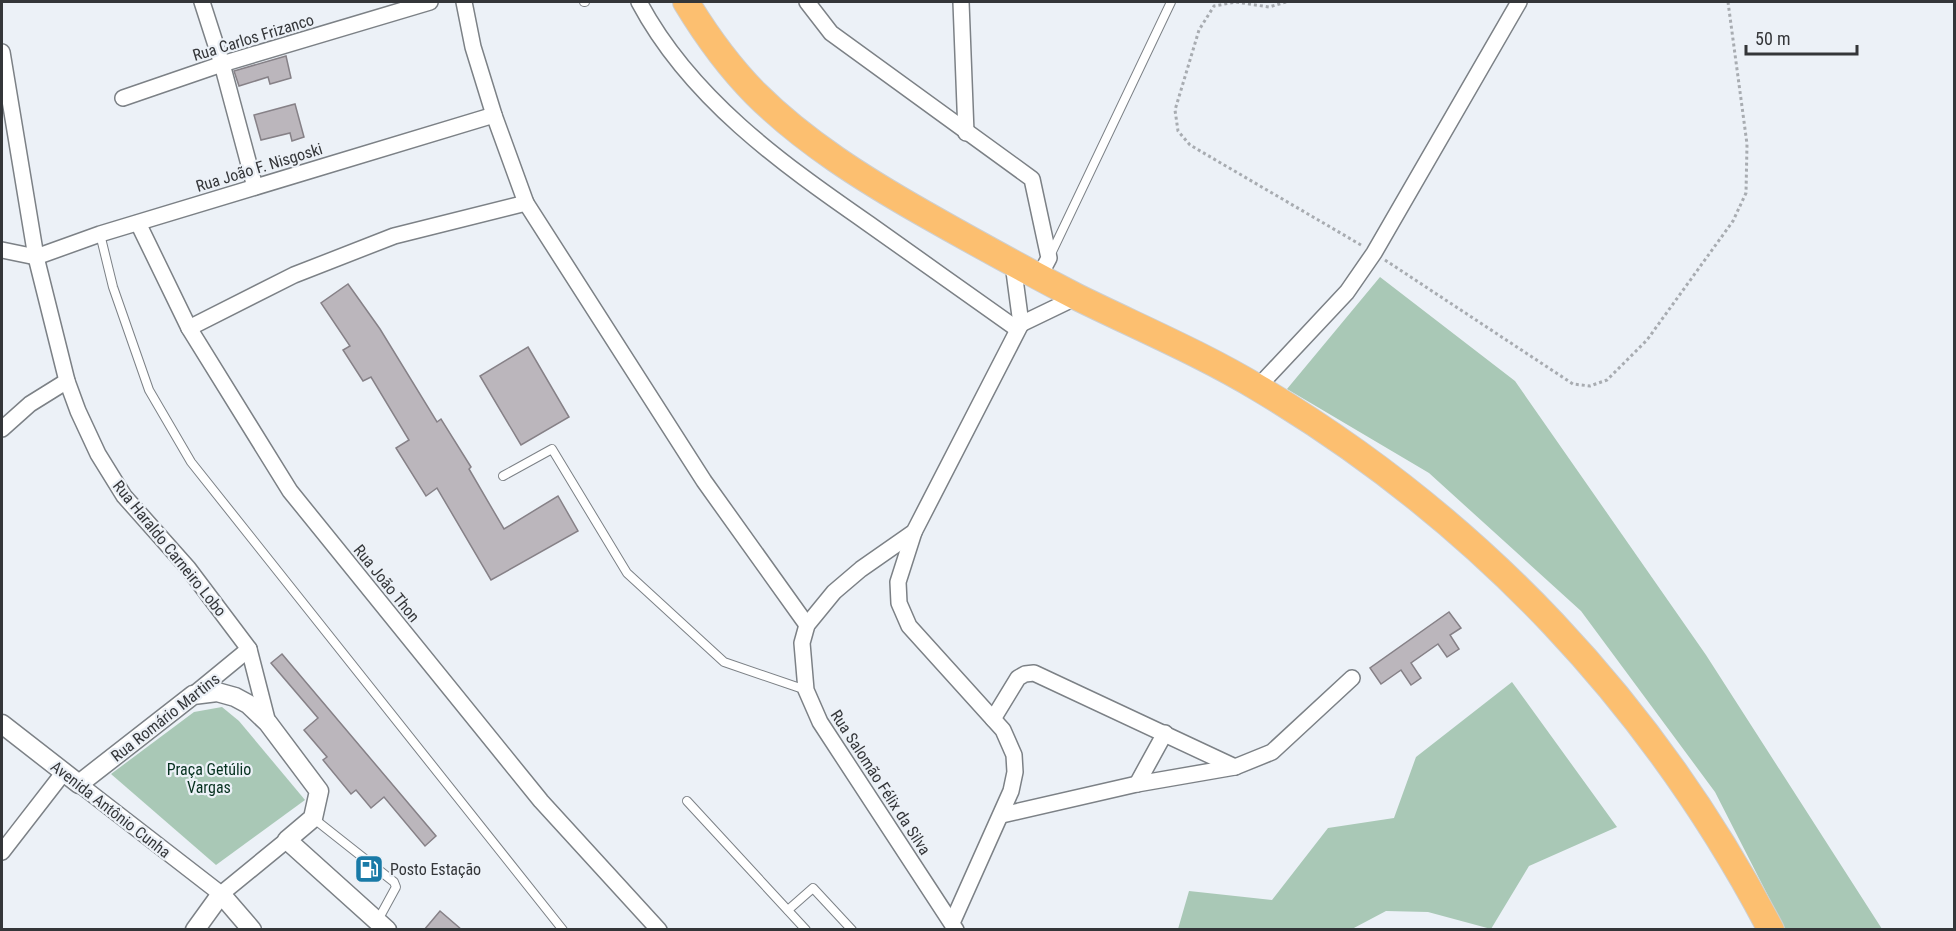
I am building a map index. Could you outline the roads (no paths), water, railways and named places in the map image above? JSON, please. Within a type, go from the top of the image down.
[{"type":"highway","points":[[686,2],[708,38],[756,95],[801,132],[868,181],[1013,264],[1044,267],[1077,297],[1257,388],[1417,497],[1512,580],[1624,703],[1672,766],[1749,888],[1771,930]]},
{"type":"street","points":[[202,2],[222,64],[255,187]]},
{"type":"street","name":"Rua Carlos Frizanco","points":[[123,98],[222,64],[430,2]]},
{"type":"street","points":[[464,2],[473,47],[494,115],[526,203],[704,481],[807,625],[834,592],[861,569],[914,532]]},
{"type":"street","points":[[639,2],[649,20],[695,83],[780,161],[1019,327]]},
{"type":"street","points":[[807,2],[831,33],[1032,179],[1044,267]]},
{"type":"street","points":[[961,2],[966,133]]},
{"type":"street","points":[[1257,388],[1347,292],[1374,253],[1519,2]]},
{"type":"street","name":"Rua Haraldo Carneiro Lobo","points":[[2,52],[36,257],[67,381],[98,454],[124,496],[188,568],[249,649],[268,723],[319,791],[313,818]]},
{"type":"street","name":"Rua João F. Nisgoski","points":[[36,257],[100,234],[494,115]]},
{"type":"street","points":[[189,328],[294,276],[394,236],[526,203]]},
{"type":"street","name":"Rua João Thon","points":[[138,223],[189,328],[290,491],[541,801],[659,930]]},
{"type":"street","points":[[2,250],[36,257]]},
{"type":"street","points":[[954,926],[1011,791],[1015,772],[1014,755],[1003,730],[909,626],[898,603],[898,582],[914,532],[1019,327],[1013,264]]},
{"type":"street","points":[[1019,327],[1077,297]]},
{"type":"street","points":[[2,429],[30,404],[67,381]]},
{"type":"street","name":"Rua Salomão Félix da Silva","points":[[807,625],[802,643],[806,690],[820,722],[954,926]]},
{"type":"street","name":"Rua Romário Martins","points":[[79,784],[249,649]]},
{"type":"street","points":[[993,719],[1018,678],[1025,674],[1035,673],[1235,767]]},
{"type":"street","points":[[1002,815],[1137,784],[1235,767],[1272,752],[1353,678]]},
{"type":"street","points":[[193,695],[217,693],[235,696],[268,723]]},
{"type":"street","name":"Avenida Antônio Cunha","points":[[2,724],[221,894]]},
{"type":"street","points":[[1137,784],[1165,733]]},
{"type":"street","points":[[2,852],[64,772]]},
{"type":"street","points":[[195,930],[221,894],[313,818]]},
{"type":"street","points":[[286,840],[382,925]]},
{"type":"street","points":[[221,894],[252,930]]},
{"type":"lane","points":[[1044,267],[1171,2]]},
{"type":"lane","points":[[100,234],[113,287],[149,390],[190,462],[562,930]]},
{"type":"lane","points":[[503,476],[552,449],[627,573],[724,662],[806,690]]},
{"type":"lane","points":[[687,801],[806,930]]},
{"type":"lane","points":[[313,818],[394,882],[396,887],[382,925]]},
{"type":"lane","points":[[788,910],[813,888],[852,930]]},
{"type":"place","name":"Posto Estação","points":[[369,869]]},
{"type":"park label","name":"Praça Getúlio Vargas","points":[[209,778]]}]
